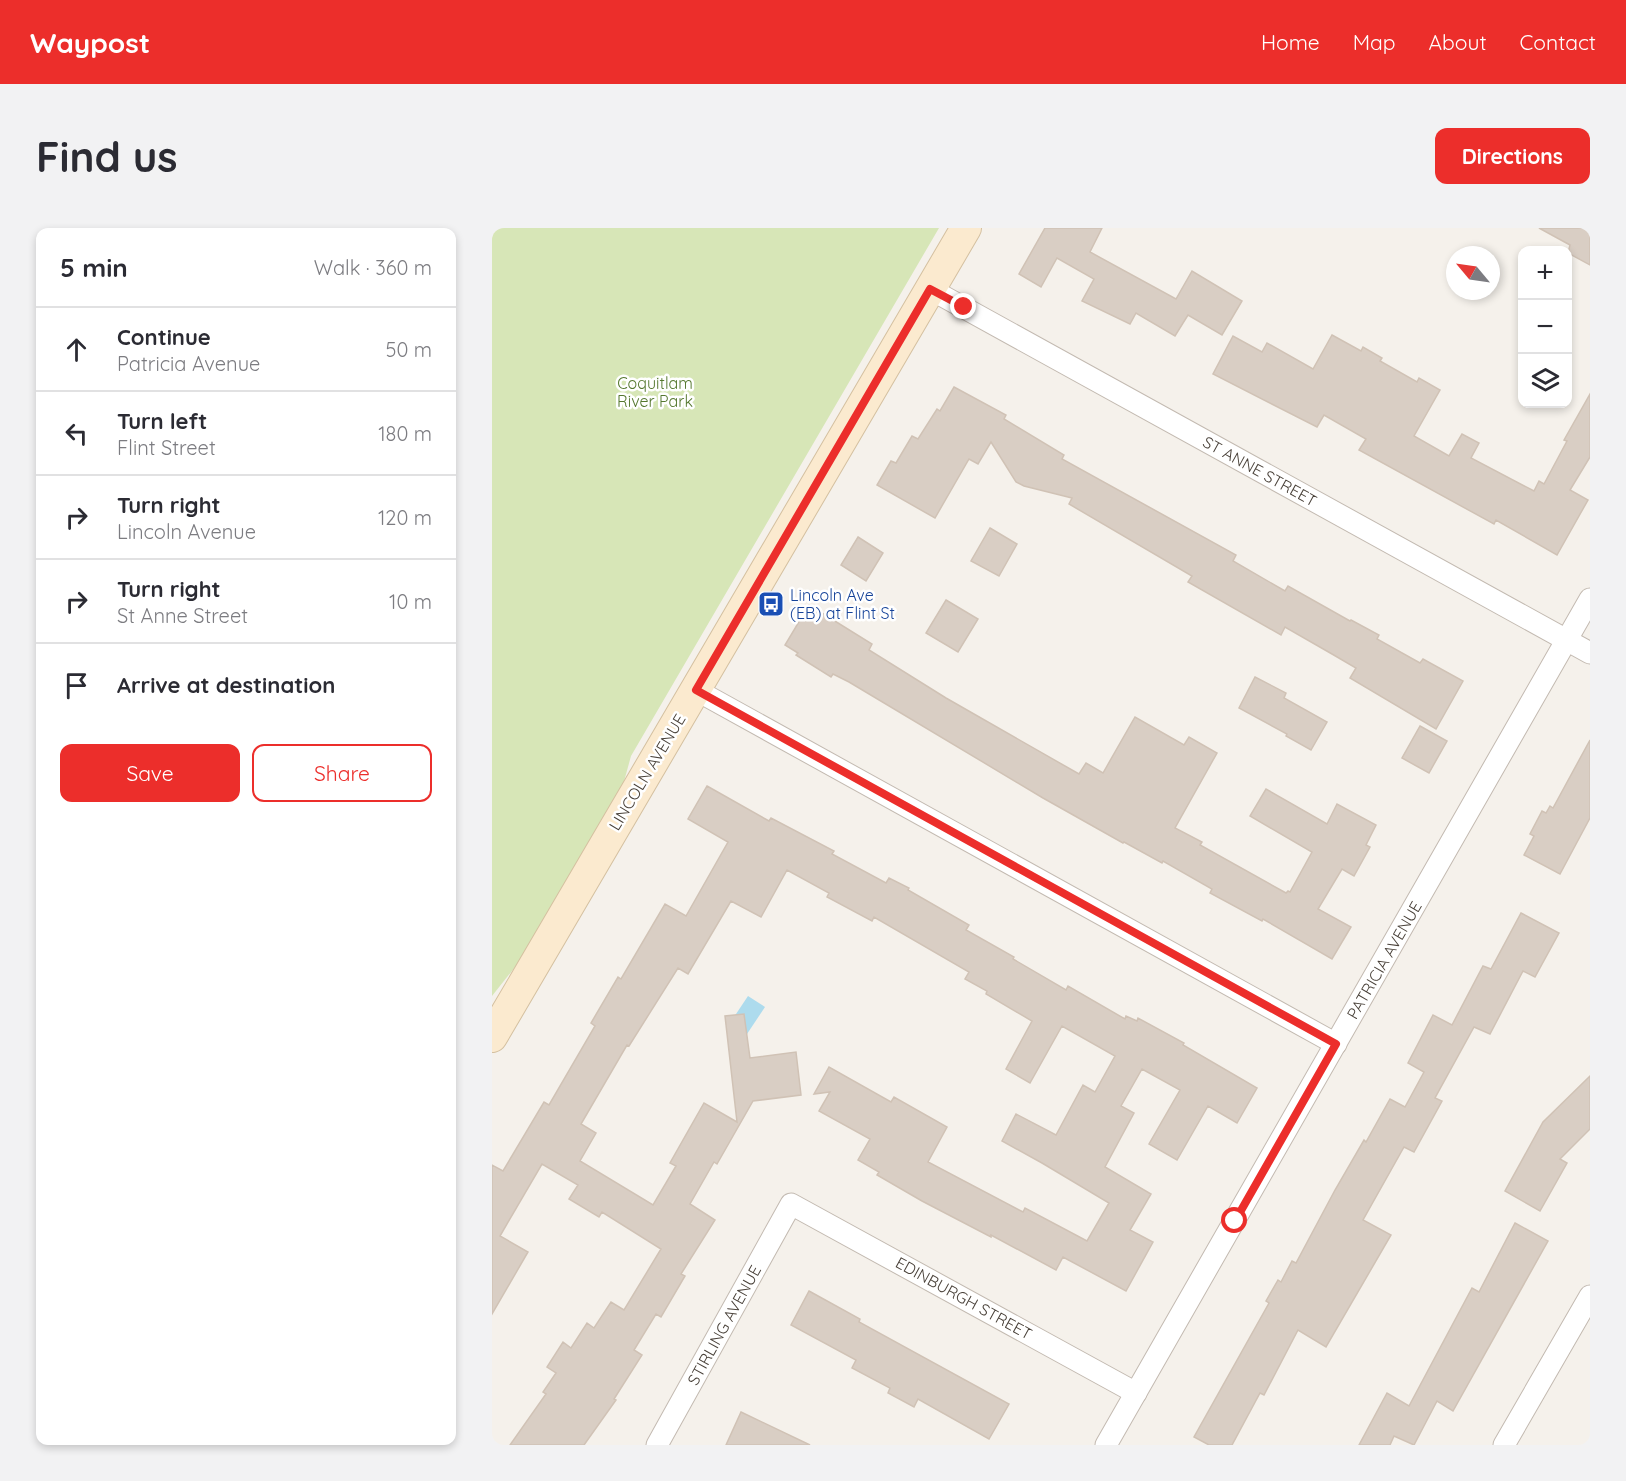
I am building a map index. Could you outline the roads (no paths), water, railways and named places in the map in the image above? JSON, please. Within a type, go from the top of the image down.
[{"type":"main road","name":"LINCOLN AVENUE","points":[[492,1037],[966,228]]},
{"type":"street","name":"ST ANNE STREET","points":[[930,289],[1590,653]]},
{"type":"street","name":"PATRICIA AVENUE","points":[[1106,1445],[1590,599]]},
{"type":"street","points":[[696,690],[1336,1044]]},
{"type":"street","name":"EDINBURGH STREET","points":[[791,1204],[1136,1393]]},
{"type":"street","name":"STIRLING AVENUE","points":[[657,1445],[791,1204]]},
{"type":"street","points":[[1504,1445],[1590,1296]]},
{"type":"water","points":[[748,996],[765,1007],[743,1040],[726,1029]]},
{"type":"place","name":"Lincoln Ave (EB) at Flint St","points":[[771,604]]},
{"type":"park label","name":"Coquitlam River Park","points":[[655,392]]}]
